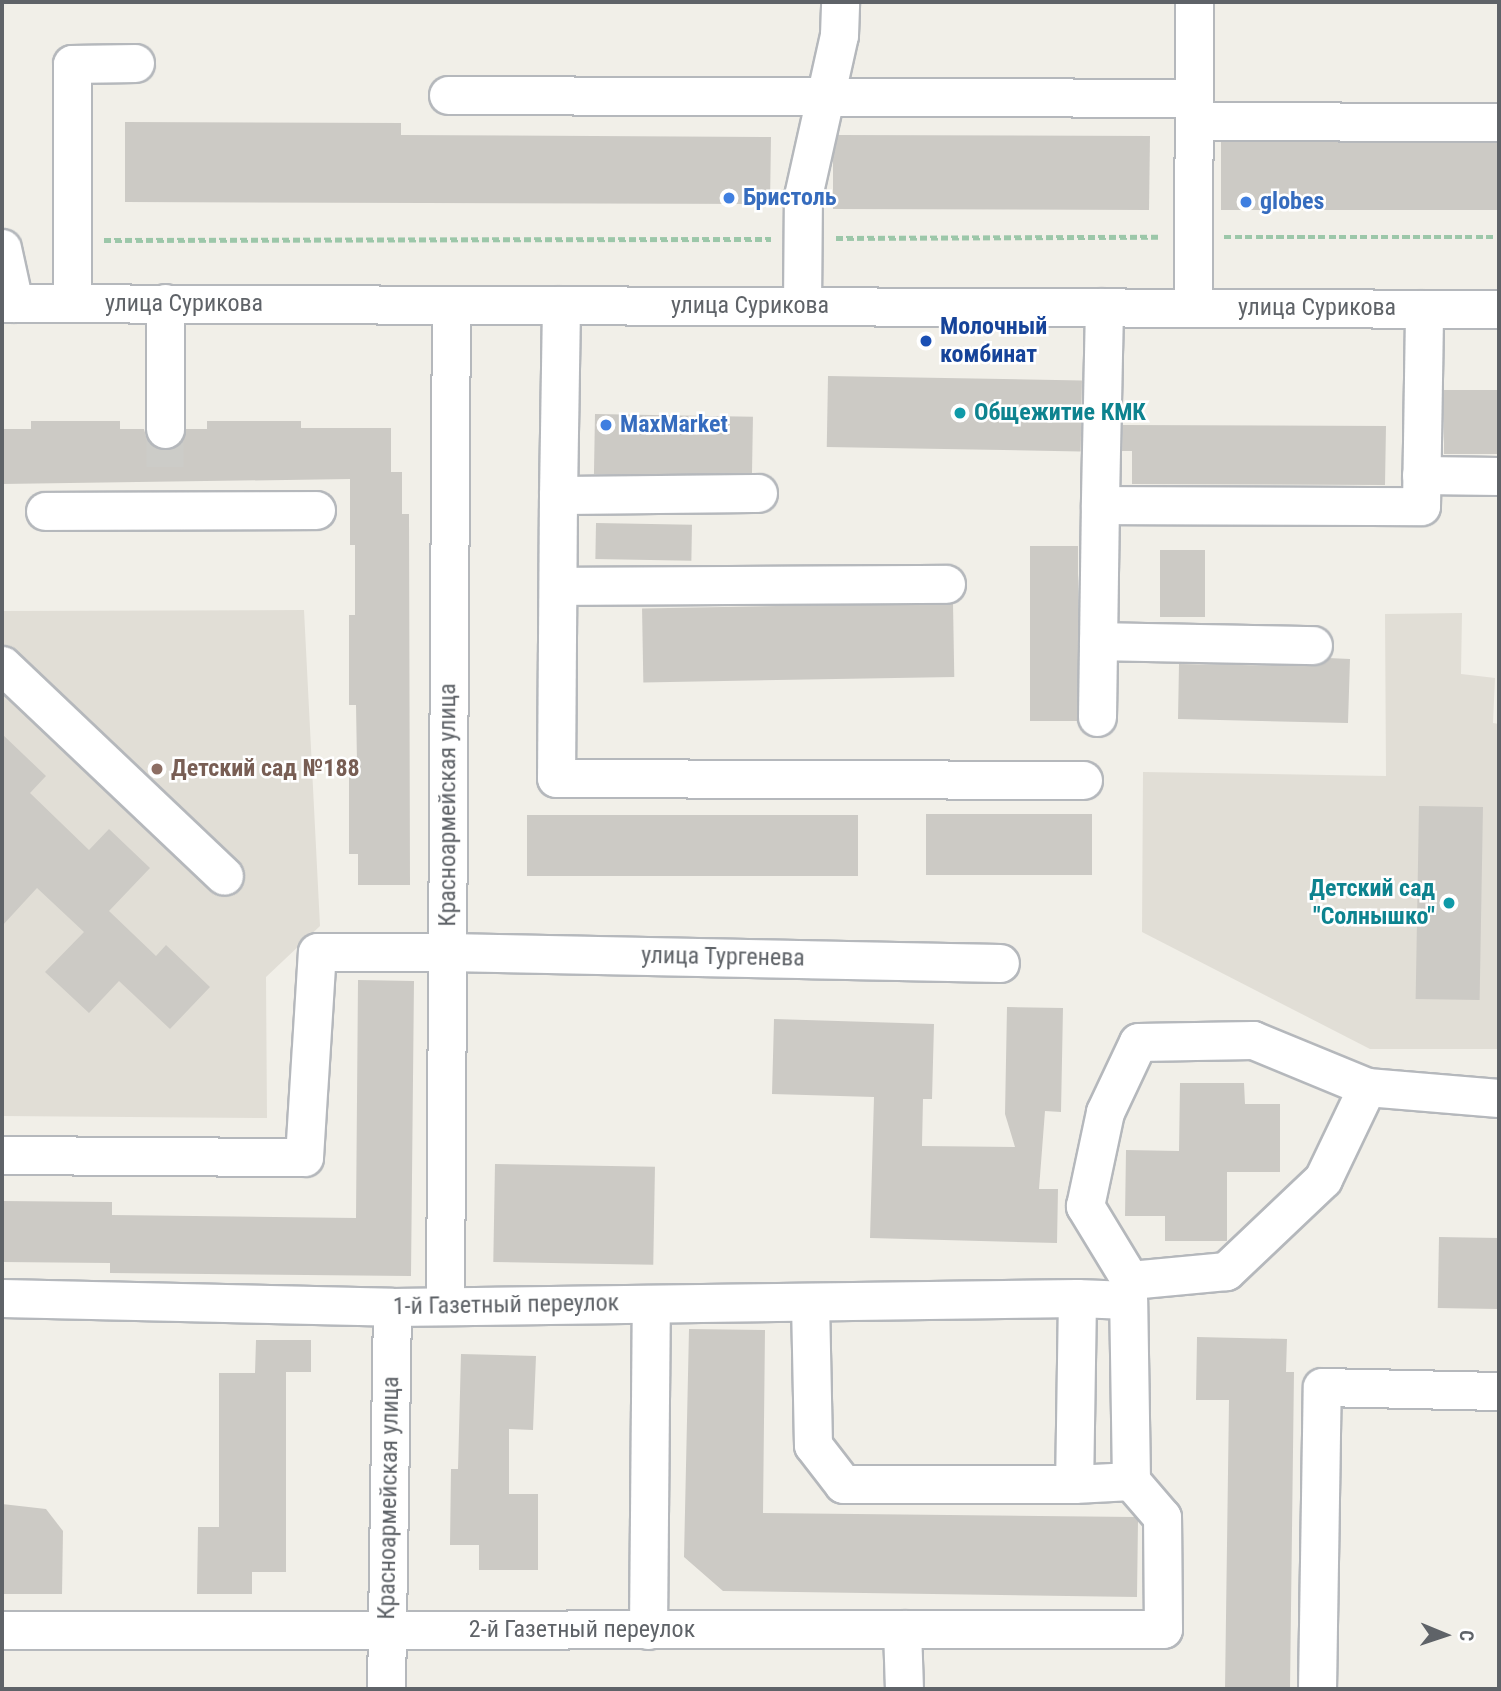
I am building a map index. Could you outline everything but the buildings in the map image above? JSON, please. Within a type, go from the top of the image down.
[{"type":"street","points":[[802,306],[803,195],[839,35],[839,2]]},
{"type":"street","points":[[1193,308],[1194,2]]},
{"type":"street","points":[[72,303],[72,64],[135,64]]},
{"type":"street","points":[[448,94],[825,96],[1499,122]]},
{"type":"street","points":[[2,248],[8,303]]},
{"type":"street","name":"улица Сурикова","points":[[8,303],[1499,309]]},
{"type":"street","points":[[165,303],[165,429]]},
{"type":"street","name":"Красноармейская улица","points":[[445,1306],[451,305]]},
{"type":"street","points":[[561,305],[556,778],[1083,780]]},
{"type":"street","points":[[1097,717],[1104,307]]},
{"type":"street","points":[[1100,505],[1421,506],[1424,309]]},
{"type":"street","points":[[1421,475],[1499,476]]},
{"type":"street","points":[[558,495],[758,493]]},
{"type":"street","points":[[45,511],[165,496],[316,510]]},
{"type":"street","points":[[558,586],[946,584]]},
{"type":"street","points":[[1098,641],[1313,645]]},
{"type":"street","points":[[2,665],[225,876]]},
{"type":"street","name":"улица Тургенева","points":[[2,1155],[304,1157],[317,953],[447,952],[1000,963]]},
{"type":"street","points":[[1367,1087],[1323,1179],[1226,1271],[1130,1280],[1085,1206],[1105,1112],[1138,1041],[1252,1040],[1367,1087],[1499,1098]]},
{"type":"street","name":"1-й Газетный переулок","points":[[2,1298],[392,1307],[1077,1298],[1128,1300],[1131,1481]]},
{"type":"street","points":[[1074,1484],[1077,1298]]},
{"type":"street","points":[[810,1302],[813,1445],[843,1484],[1074,1484],[1131,1481]]},
{"type":"street","points":[[648,1630],[651,1304]]},
{"type":"street","name":"Красноармейская улица","points":[[386,1689],[392,1307]]},
{"type":"street","points":[[1317,1689],[1322,1387],[1499,1391]]},
{"type":"street","name":"2-й Газетный переулок","points":[[2,1630],[1163,1629],[1162,1517],[1131,1481]]},
{"type":"street","points":[[902,1629],[904,1689]]},
{"type":"path","points":[[71,241],[1499,237]]},
{"type":"shaded area","name":"Детский сад №188","points":[[304,610],[320,926],[266,977],[267,1118],[2,1116],[2,611]]},
{"type":"shaded area","points":[[1462,613],[1461,674],[1495,678],[1493,723],[1499,724],[1499,1049],[1370,1049],[1142,932],[1143,772],[1386,776],[1385,614]]},
{"type":"tunnel","points":[[165,429],[165,482]]},
{"type":"place","name":"Бристоль","points":[[729,198]]},
{"type":"place","name":"globes","points":[[1246,202]]},
{"type":"place","name":"Молочный комбинат","points":[[926,341]]},
{"type":"place","name":"Общежитие КМК","points":[[960,413]]},
{"type":"place","name":"MaxMarket","points":[[606,425]]},
{"type":"place","name":"Детский сад №188","points":[[157,769]]},
{"type":"place","name":"Детский сад \"Солнышко\"","points":[[1449,903]]}]
